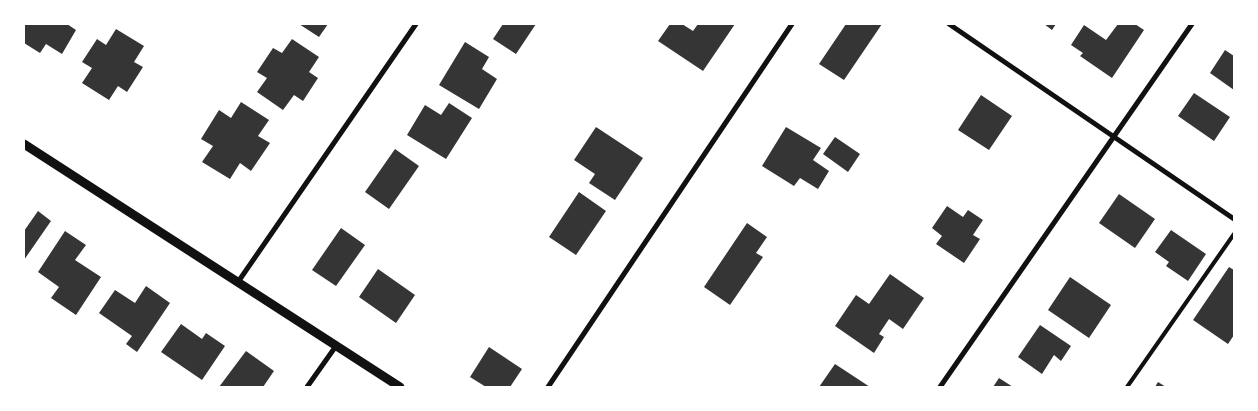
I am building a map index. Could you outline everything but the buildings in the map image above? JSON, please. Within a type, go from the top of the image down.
[{"type":"street","points":[[237,283],[416,24]]},
{"type":"street","points":[[548,387],[792,24]]},
{"type":"street","points":[[949,24],[1234,219]]},
{"type":"street","points":[[940,387],[1192,24]]},
{"type":"street","points":[[24,144],[400,387]]},
{"type":"street","points":[[307,387],[336,346]]},
{"type":"lane","points":[[1127,387],[1234,234]]}]
